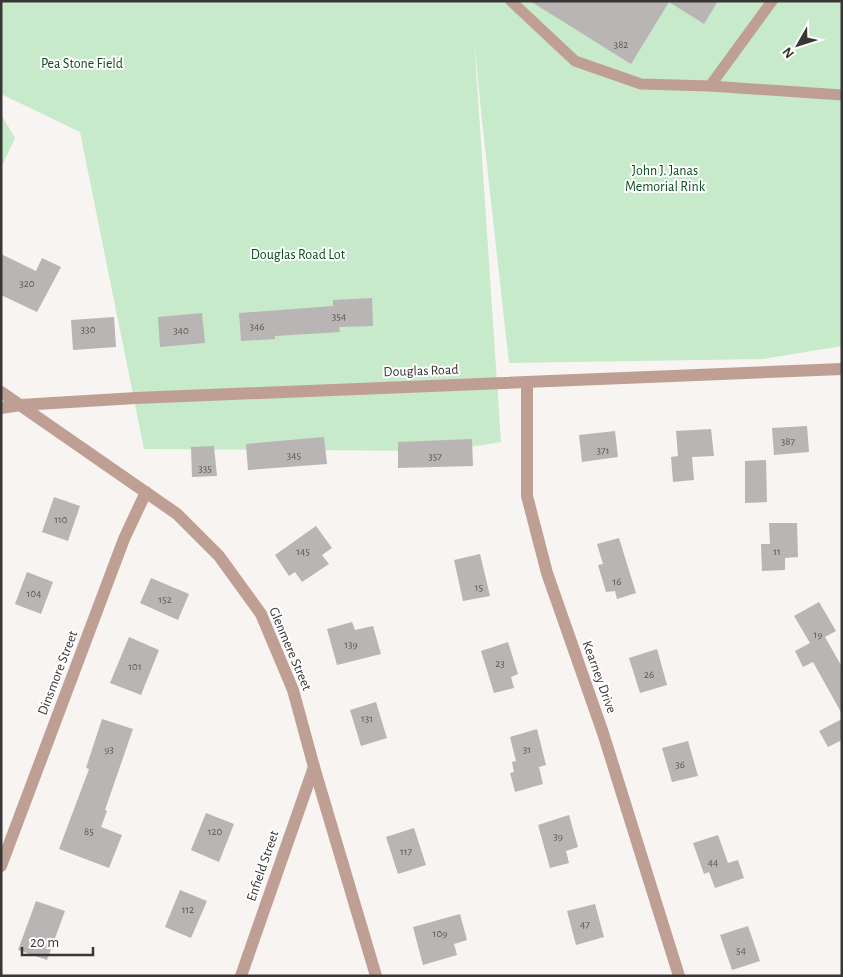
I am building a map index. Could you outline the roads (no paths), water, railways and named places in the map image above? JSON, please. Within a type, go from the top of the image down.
[{"type":"street","name":"Douglas Road","points":[[1,408],[20,405],[136,398],[842,370]]},
{"type":"street","name":"Kearney Drive","points":[[527,382],[527,496],[547,573],[603,733],[679,976]]},
{"type":"street","name":"Glenmere Street","points":[[1,392],[177,514],[219,556],[261,614],[293,690],[376,976]]},
{"type":"street","name":"Dinsmore Street","points":[[1,866],[124,539],[146,492]]},
{"type":"street","name":"Enfield Street","points":[[241,976],[314,767]]},
{"type":"lane","points":[[510,1],[575,61],[641,84],[710,86],[842,95]]},
{"type":"lane","points":[[710,86],[772,1]]},
{"type":"park label","name":"Pea Stone Field","points":[[82,64]]},
{"type":"park label","name":"John J. Janas Memorial Rink","points":[[665,180]]},
{"type":"park label","name":"Douglas Road Lot","points":[[298,255]]}]
